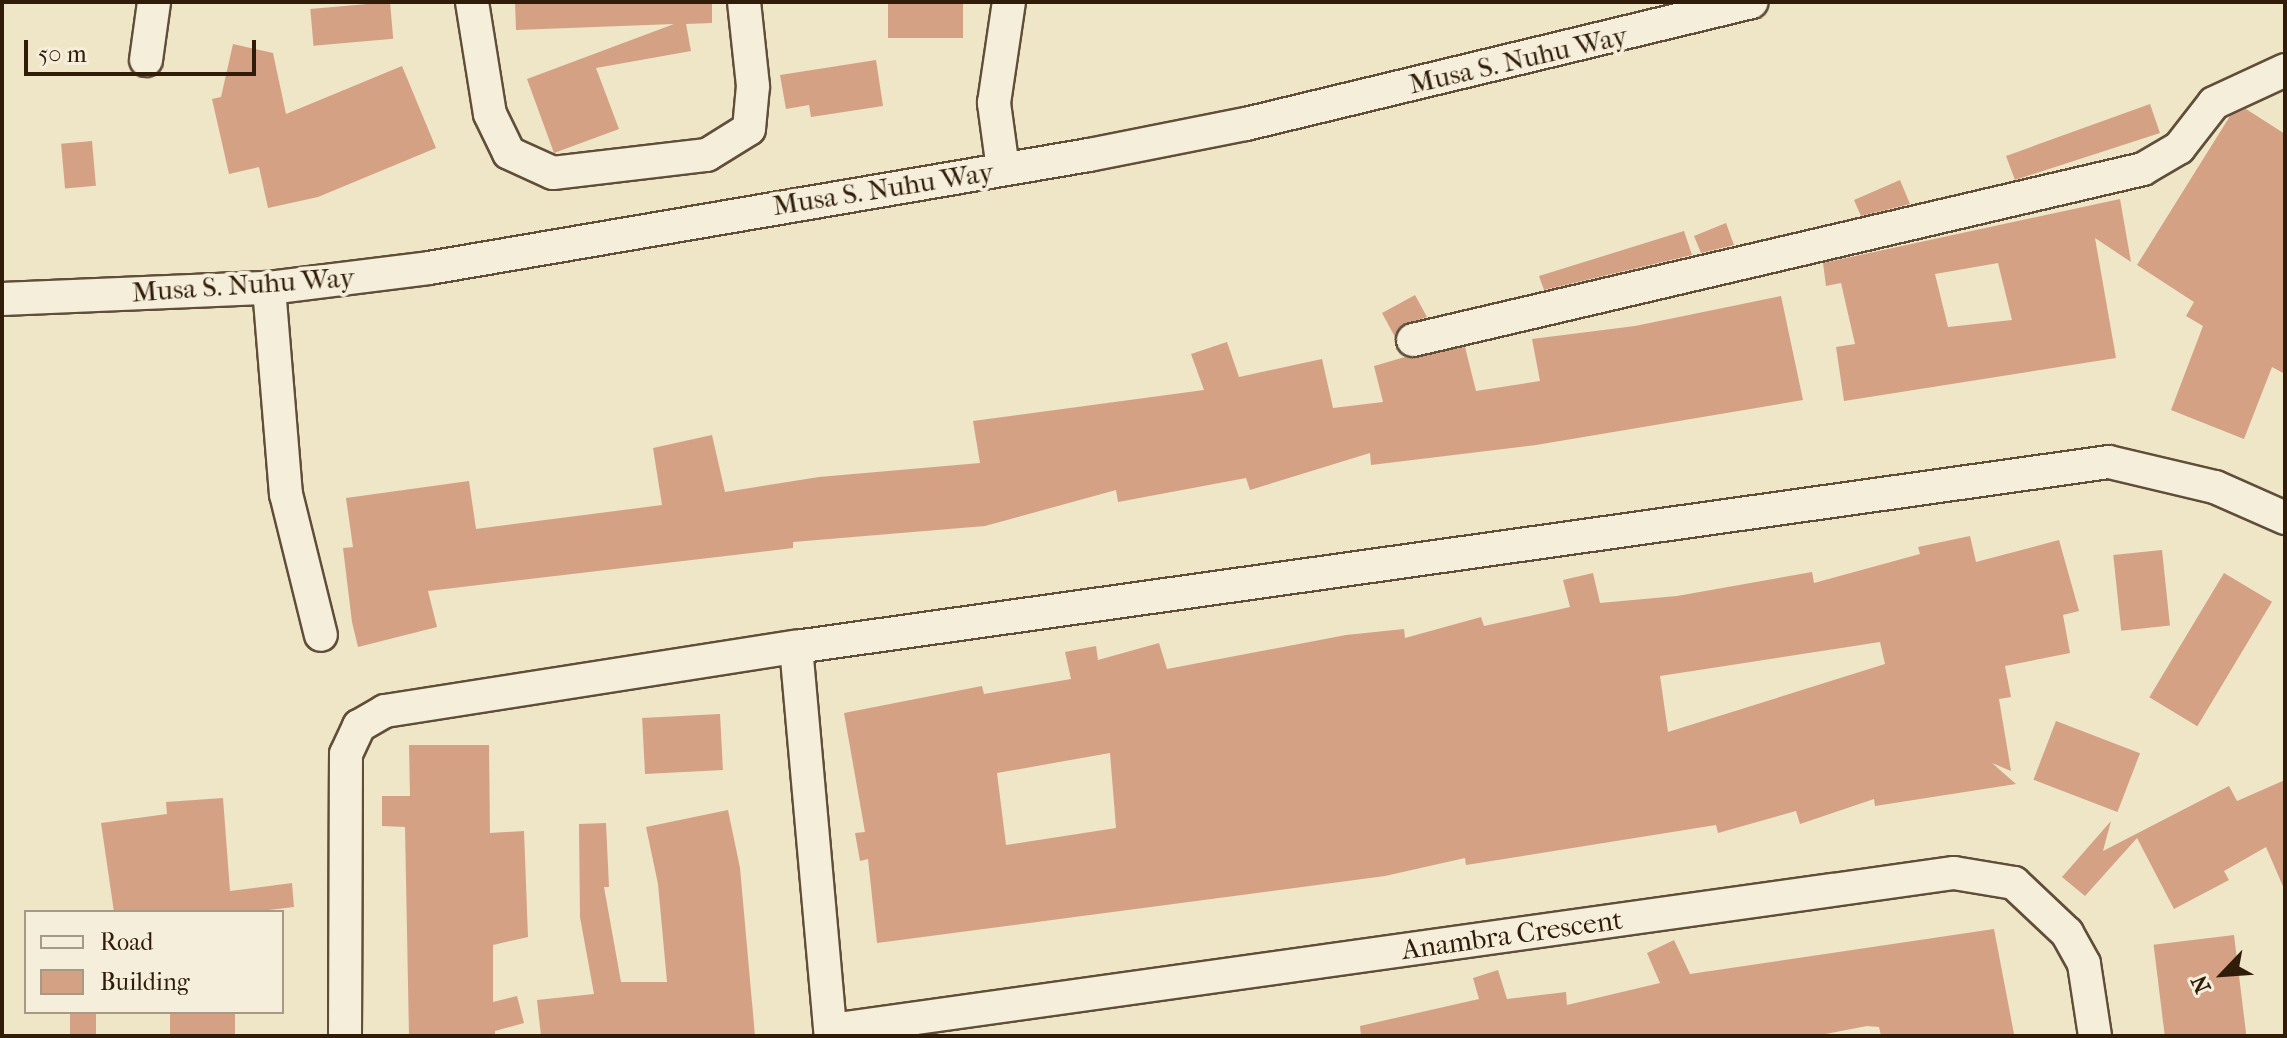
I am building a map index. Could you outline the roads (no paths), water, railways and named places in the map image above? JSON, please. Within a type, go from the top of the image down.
[{"type":"street","points":[[146,60],[154,2]]},
{"type":"street","points":[[472,2],[490,114],[509,153],[553,173],[707,155],[749,129],[753,86],[744,2]]},
{"type":"street","points":[[1003,169],[994,103],[1009,2]]},
{"type":"street","name":"Musa S. Nuhu Way","points":[[2,299],[269,288],[429,268],[1246,124],[1752,2]]},
{"type":"street","points":[[1413,340],[2143,169],[2179,148],[2214,103],[2285,70]]},
{"type":"street","points":[[269,288],[286,494],[321,635]]},
{"type":"street","points":[[345,1036],[346,754],[359,726],[385,711],[796,647],[2109,462],[2215,487],[2284,515]]},
{"type":"street","points":[[796,647],[831,1033]]},
{"type":"street","name":"Anambra Crescent","points":[[831,1033],[1954,873],[2014,883],[2067,933],[2084,964],[2095,1036]]}]
